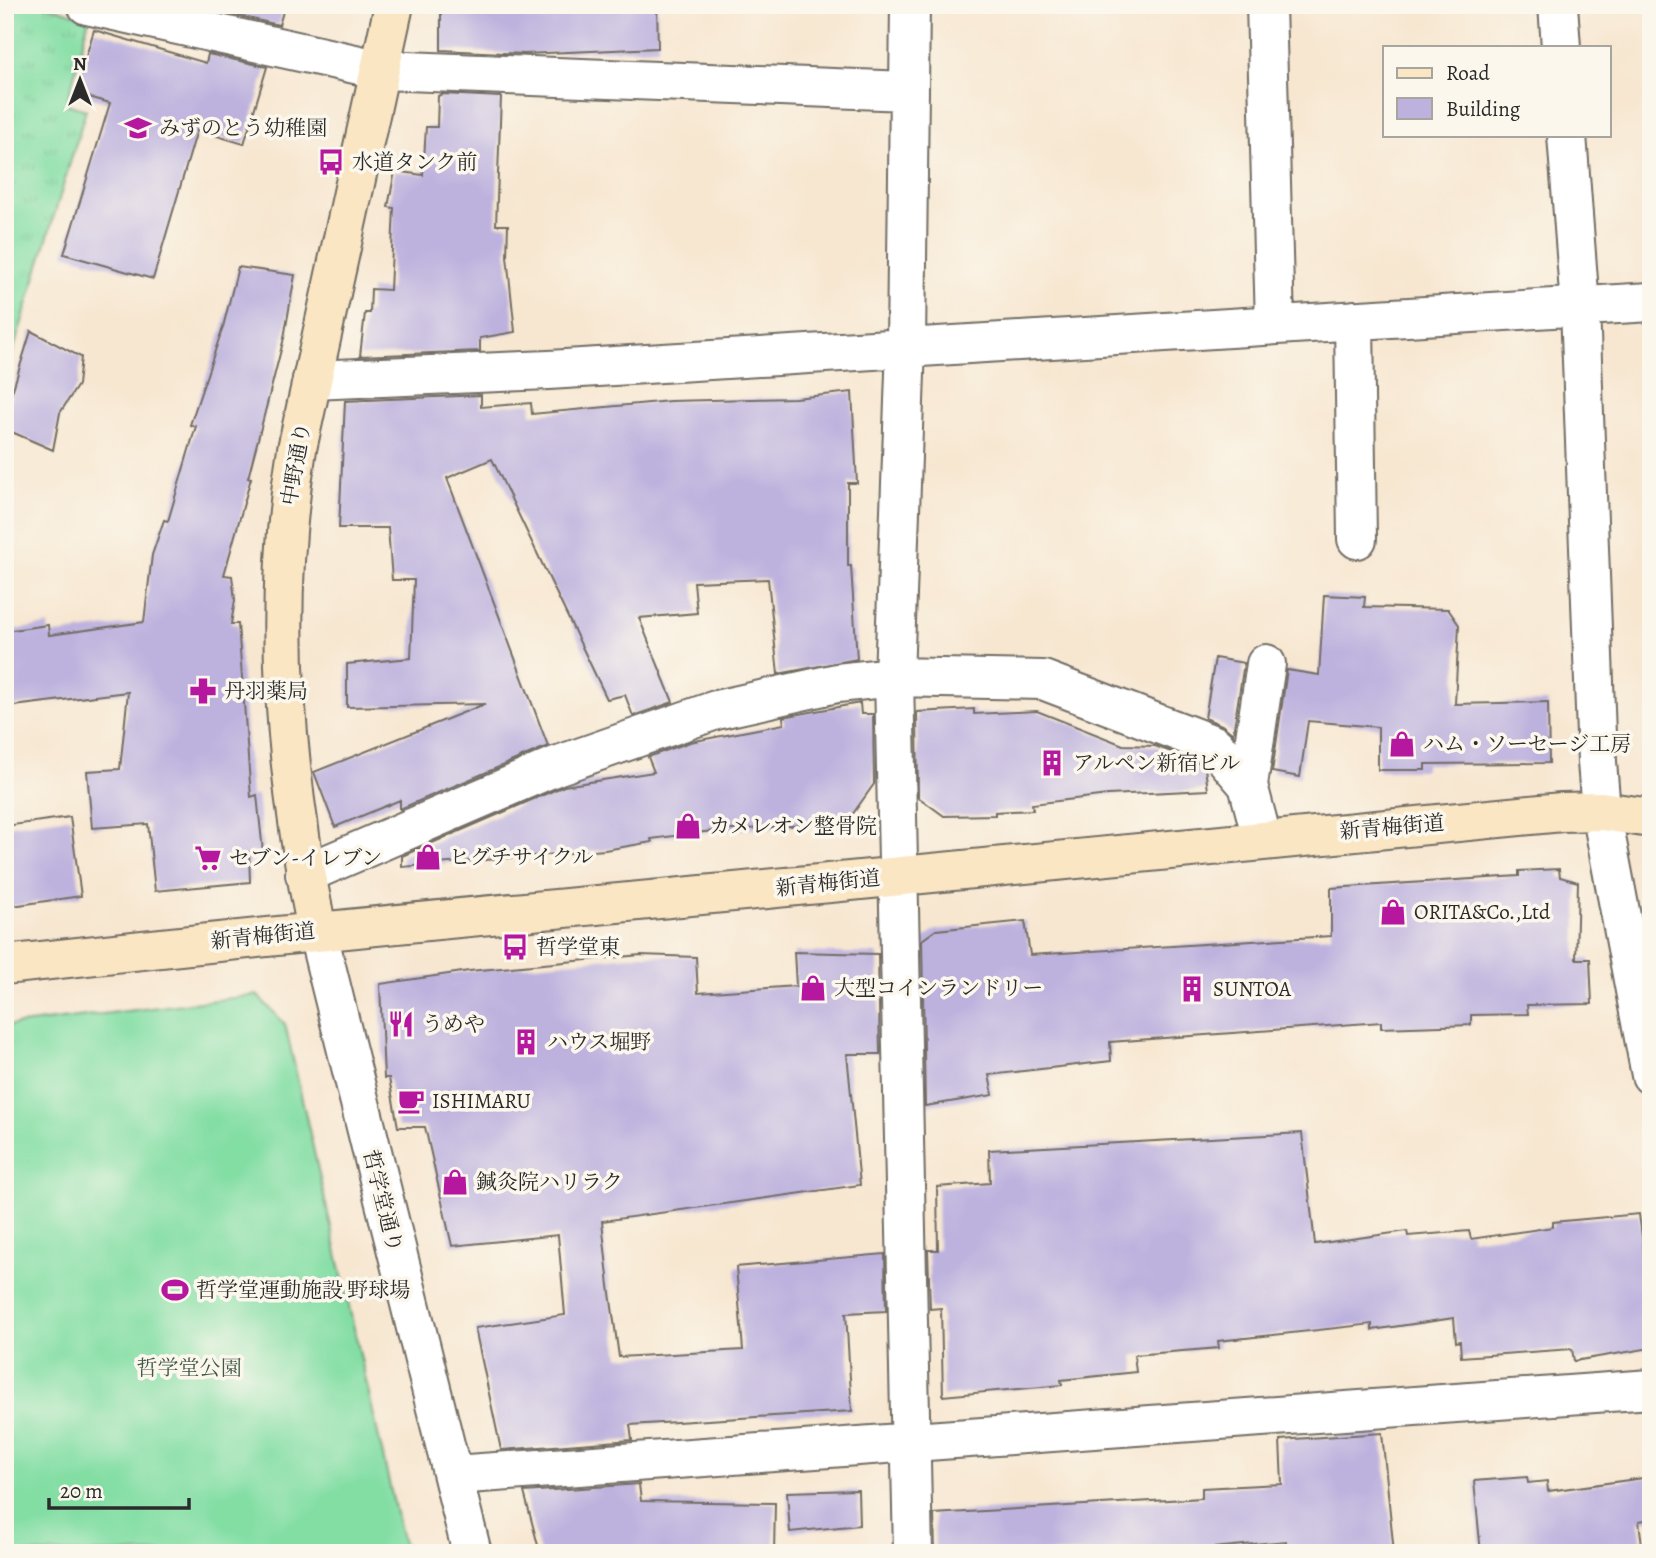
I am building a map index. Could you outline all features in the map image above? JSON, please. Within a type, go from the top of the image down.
[{"type":"main road","name":"中野通り","points":[[317,930],[292,795],[285,714],[285,565],[288,503],[312,380],[382,70],[394,5]]},
{"type":"main road","name":"新青梅街道","points":[[5,965],[317,930],[898,876],[1262,838],[1601,811],[1651,818]]},
{"type":"street","points":[[87,5],[382,70],[906,91]]},
{"type":"street","points":[[910,5],[906,91],[906,346],[894,677],[913,1553]]},
{"type":"street","points":[[1266,5],[1275,324]]},
{"type":"street","points":[[1558,5],[1561,46]]},
{"type":"street","points":[[1567,136],[1580,307],[1601,811],[1651,1075]]},
{"type":"street","points":[[312,380],[549,370],[1651,302]]},
{"type":"street","points":[[1354,320],[1357,539]]},
{"type":"street","points":[[1262,838],[1248,785],[1266,664]]},
{"type":"street","points":[[305,874],[556,766],[716,710],[837,683],[894,677],[1043,680],[1214,745],[1248,785]]},
{"type":"street","name":"哲学堂通り","points":[[317,930],[472,1553]]},
{"type":"street","points":[[454,1475],[1651,1389]]},
{"type":"green space","points":[[5,5],[44,5],[89,18],[67,104],[86,110],[5,378]]},
{"type":"green space","name":"哲学堂運動施設 野球場","points":[[257,995],[285,1024],[405,1553],[5,1553],[5,1026]]},
{"type":"building","points":[[218,5],[285,5],[279,25],[217,11]]},
{"type":"building","points":[[441,5],[657,5],[658,48],[524,54],[441,50]]},
{"type":"building","points":[[94,30],[206,63],[208,54],[267,67],[244,144],[197,130],[153,279],[64,254],[110,103],[75,93]]},
{"type":"building","points":[[438,96],[501,97],[496,225],[508,225],[507,256],[515,332],[480,338],[480,351],[360,356],[365,313],[370,313],[371,289],[390,290],[394,208],[388,207],[395,171],[423,175],[426,127],[437,127]]},
{"type":"building","points":[[238,267],[295,275],[284,338],[248,478],[251,478],[224,575],[232,576],[235,600],[231,624],[238,624],[251,797],[257,795],[263,852],[249,852],[250,882],[155,891],[148,824],[92,828],[87,771],[120,769],[128,692],[5,707],[5,631],[48,625],[49,635],[144,622],[152,555],[164,520],[168,521],[196,426],[190,425],[223,327]]},
{"type":"building","points":[[31,331],[81,357],[78,385],[60,413],[53,450],[5,429],[5,415]]},
{"type":"building","points":[[852,392],[857,483],[848,483],[848,566],[851,566],[857,659],[778,674],[768,579],[694,582],[697,613],[639,618],[673,702],[633,716],[625,695],[607,699],[492,459],[447,478],[548,746],[400,809],[400,800],[335,827],[314,772],[485,704],[347,707],[347,664],[411,658],[414,580],[392,580],[388,528],[339,528],[345,401],[481,395],[481,407],[531,403],[532,414],[670,401],[795,398]]},
{"type":"building","points":[[1324,595],[1365,597],[1364,607],[1448,609],[1459,625],[1455,704],[1548,702],[1549,763],[1425,764],[1425,770],[1378,770],[1378,727],[1308,721],[1300,777],[1272,772],[1287,670],[1319,675]]},
{"type":"building","points":[[1215,658],[1244,663],[1233,734],[1222,725],[1205,718]]},
{"type":"building","points":[[860,703],[861,714],[873,714],[874,784],[847,822],[704,832],[651,839],[652,842],[605,850],[402,867],[402,856],[564,786],[654,772],[648,757],[690,742],[784,724],[783,717]]},
{"type":"building","points":[[974,709],[974,714],[1037,711],[1123,745],[1155,746],[1201,763],[1205,768],[1208,790],[1108,795],[1032,804],[1033,810],[995,812],[995,815],[944,816],[918,797],[917,712]]},
{"type":"building","points":[[70,817],[81,896],[5,907],[5,826]]},
{"type":"building","points":[[1559,869],[1560,877],[1578,882],[1576,959],[1590,959],[1592,1004],[1527,1005],[1528,1014],[1471,1015],[1471,1025],[1381,1028],[1381,1022],[1110,1042],[1111,1061],[989,1075],[993,1095],[925,1106],[922,940],[936,930],[1025,921],[1030,955],[1331,936],[1331,888],[1519,876],[1519,871]]},
{"type":"building","points":[[794,952],[878,954],[880,1054],[847,1054],[860,1185],[602,1221],[609,1286],[619,1357],[743,1350],[736,1267],[885,1254],[886,1311],[846,1313],[852,1411],[630,1425],[632,1440],[501,1450],[475,1328],[565,1315],[558,1235],[452,1246],[425,1127],[398,1127],[389,1078],[384,1078],[380,984],[469,971],[641,955],[696,957],[698,993],[796,986]]},
{"type":"building","points":[[1302,1133],[1315,1244],[1407,1231],[1408,1236],[1469,1231],[1471,1239],[1553,1227],[1553,1222],[1639,1214],[1651,1304],[1651,1348],[1574,1361],[1572,1349],[1461,1357],[1460,1341],[1456,1342],[1454,1318],[1372,1330],[1372,1324],[1218,1341],[1219,1348],[1134,1355],[1136,1372],[1061,1380],[1062,1385],[943,1396],[941,1308],[930,1309],[928,1250],[938,1250],[937,1187],[990,1183],[989,1150]]},
{"type":"building","points":[[1382,1433],[1394,1553],[1287,1553],[1286,1541],[1161,1553],[935,1553],[934,1514],[1202,1498],[1202,1488],[1282,1484],[1280,1440]]},
{"type":"building","points":[[1527,1477],[1528,1483],[1547,1481],[1548,1491],[1651,1477],[1651,1519],[1639,1521],[1642,1546],[1596,1553],[1481,1553],[1474,1481]]},
{"type":"building","points":[[639,1484],[641,1501],[775,1503],[774,1553],[540,1553],[524,1492]]},
{"type":"building","points":[[858,1490],[859,1525],[790,1532],[787,1492]]},
{"type":"place","name":"みずのとう幼稚園","points":[[138,128]]},
{"type":"place","name":"水道タンク前","points":[[331,162]]},
{"type":"place","name":"丹羽薬局","points":[[203,691]]},
{"type":"place","name":"ハム・ソーセージ工房","points":[[1402,744]]},
{"type":"place","name":"アルペン新宿ビル","points":[[1052,763]]},
{"type":"place","name":"カメレオン整骨院","points":[[688,826]]},
{"type":"place","name":"ヒグチサイクル","points":[[428,857]]},
{"type":"place","name":"セブン-イレブン","points":[[208,858]]},
{"type":"place","name":"ORITA&Co.,Ltd","points":[[1393,912]]},
{"type":"place","name":"哲学堂東","points":[[515,947]]},
{"type":"place","name":"大型コインランドリー","points":[[813,988]]},
{"type":"place","name":"SUNTOA","points":[[1192,989]]},
{"type":"place","name":"うめや","points":[[401,1024]]},
{"type":"place","name":"ハウス堀野","points":[[526,1042]]},
{"type":"place","name":"ISHIMARU","points":[[411,1101]]},
{"type":"place","name":"鍼灸院ハリラク","points":[[455,1182]]},
{"type":"place","name":"哲学堂運動施設 野球場","points":[[175,1290]]},
{"type":"park label","name":"哲学堂公園","points":[[189,1368]]}]
